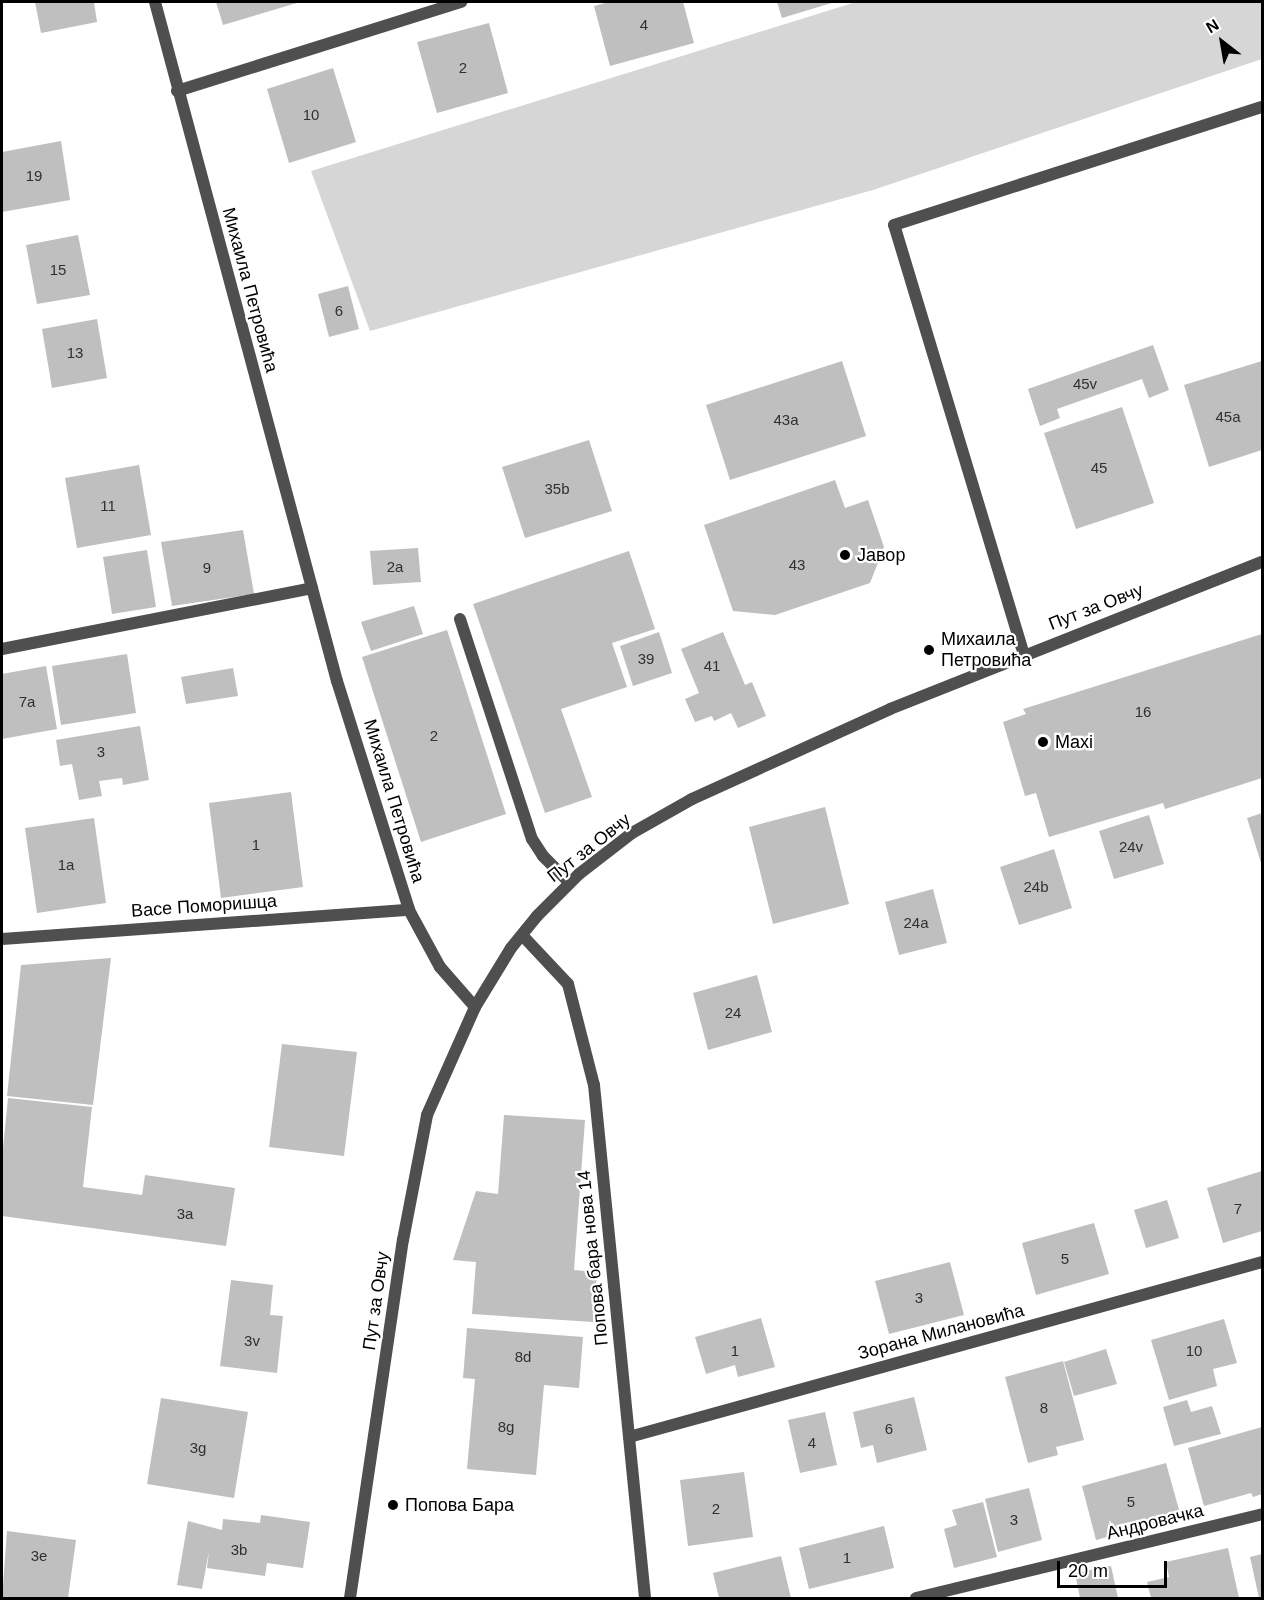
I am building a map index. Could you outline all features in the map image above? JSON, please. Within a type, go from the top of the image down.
[{"type":"street","name":"Михаила Петровића","points":[[155,2],[337,681],[409,910],[440,967],[475,1007]]},
{"type":"street","points":[[177,91],[461,2]]},
{"type":"street","points":[[1024,655],[894,225],[1263,107]]},
{"type":"street","name":"Пут за Овчу","points":[[350,1599],[419,1149],[441,1078],[475,1007],[522,935],[569,882],[632,833],[692,799],[792,751],[1024,655],[1263,562]]},
{"type":"street","points":[[2,649],[312,588]]},
{"type":"street","points":[[460,619],[532,839],[543,856],[569,882]]},
{"type":"street","name":"Васе Поморишца","points":[[2,939],[409,910]]},
{"type":"street","name":"Попова бара нова 14","points":[[522,935],[568,984],[584,1035],[594,1085],[645,1599]]},
{"type":"street","name":"Зорана Милановића","points":[[629,1437],[1263,1262]]},
{"type":"street","name":"Андровачка","points":[[916,1599],[1263,1514]]},
{"type":"shaded area","points":[[856,2],[1262,2],[1262,59],[873,190],[370,331],[311,171]]},
{"type":"building","points":[[35,2],[94,2],[97,22],[41,33]]},
{"type":"building","points":[[216,2],[300,2],[223,25]]},
{"type":"building","points":[[609,2],[683,2],[694,43],[610,66],[594,6]]},
{"type":"building","points":[[777,2],[835,2],[782,18]]},
{"type":"building","points":[[489,23],[508,93],[437,113],[417,42]]},
{"type":"building","points":[[333,68],[356,142],[289,163],[267,89]]},
{"type":"building","points":[[61,141],[70,200],[2,212],[2,152]]},
{"type":"building","points":[[78,235],[90,295],[37,304],[26,245]]},
{"type":"building","points":[[348,286],[359,329],[329,337],[318,294]]},
{"type":"building","points":[[97,319],[107,378],[52,388],[42,329]]},
{"type":"building","points":[[1153,345],[1169,390],[1149,398],[1142,379],[1057,409],[1060,418],[1040,426],[1028,389]]},
{"type":"building","points":[[842,361],[866,436],[730,480],[706,405]]},
{"type":"building","points":[[1262,361],[1262,450],[1209,467],[1184,385]]},
{"type":"building","points":[[1122,407],[1154,503],[1076,529],[1044,433]]},
{"type":"building","points":[[589,440],[612,511],[525,538],[502,467]]},
{"type":"building","points":[[139,465],[151,535],[77,548],[65,478]]},
{"type":"building","points":[[835,480],[845,508],[868,500],[884,547],[870,583],[775,615],[733,611],[704,525]]},
{"type":"building","points":[[243,530],[254,594],[172,606],[161,542]]},
{"type":"building","points":[[418,548],[421,582],[373,585],[370,551]]},
{"type":"building","points":[[147,550],[156,607],[112,614],[103,557]]},
{"type":"building","points":[[629,551],[655,629],[612,643],[627,687],[561,709],[592,797],[545,813],[473,604]]},
{"type":"building","points":[[414,606],[423,634],[371,651],[361,622]]},
{"type":"building","points":[[447,630],[506,814],[421,842],[362,657]]},
{"type":"building","points":[[659,632],[672,673],[633,686],[620,646]]},
{"type":"building","points":[[723,632],[745,685],[752,682],[766,716],[738,728],[731,713],[714,721],[712,716],[695,722],[685,699],[699,693],[681,649]]},
{"type":"building","points":[[1262,634],[1262,778],[1165,809],[1163,803],[1049,837],[1036,793],[1025,796],[1003,722],[1026,714],[1023,709]]},
{"type":"building","points":[[127,654],[136,713],[61,725],[52,666]]},
{"type":"building","points":[[46,666],[57,729],[2,739],[2,674]]},
{"type":"building","points":[[233,668],[238,696],[186,704],[181,677]]},
{"type":"building","points":[[140,726],[149,780],[123,785],[122,778],[99,781],[102,796],[79,800],[72,764],[60,766],[56,740]]},
{"type":"building","points":[[291,792],[303,887],[221,898],[209,803]]},
{"type":"building","points":[[825,807],[849,904],[773,924],[749,827]]},
{"type":"building","points":[[1262,813],[1262,866],[1247,818]]},
{"type":"building","points":[[1149,815],[1164,864],[1114,879],[1099,831]]},
{"type":"building","points":[[94,818],[106,903],[37,913],[25,828]]},
{"type":"building","points":[[1054,849],[1072,908],[1019,925],[1000,867]]},
{"type":"building","points":[[933,889],[947,943],[899,955],[885,902]]},
{"type":"building","points":[[111,958],[93,1105],[7,1096],[21,965]]},
{"type":"building","points":[[757,975],[772,1032],[708,1050],[693,993]]},
{"type":"building","points":[[282,1044],[357,1052],[344,1156],[269,1147]]},
{"type":"building","points":[[8,1098],[92,1107],[83,1187],[142,1195],[145,1175],[235,1188],[226,1246],[2,1216],[2,1158]]},
{"type":"building","points":[[504,1115],[585,1120],[574,1270],[597,1272],[593,1322],[472,1314],[476,1262],[453,1260],[476,1191],[498,1194]]},
{"type":"building","points":[[1262,1171],[1262,1231],[1223,1243],[1207,1188]]},
{"type":"building","points":[[1167,1200],[1179,1238],[1146,1248],[1134,1210]]},
{"type":"building","points":[[1094,1223],[1109,1274],[1036,1295],[1022,1243]]},
{"type":"building","points":[[950,1262],[964,1315],[889,1334],[875,1281]]},
{"type":"building","points":[[231,1280],[273,1285],[270,1315],[283,1316],[277,1373],[220,1366]]},
{"type":"building","points":[[761,1318],[775,1367],[738,1377],[735,1365],[706,1374],[695,1337]]},
{"type":"building","points":[[1224,1319],[1237,1363],[1213,1369],[1217,1386],[1169,1400],[1151,1340]]},
{"type":"building","points":[[467,1328],[583,1337],[579,1388],[544,1385],[536,1475],[467,1469],[475,1379],[463,1378]]},
{"type":"building","points":[[1106,1349],[1117,1384],[1074,1396],[1064,1362]]},
{"type":"building","points":[[1063,1361],[1084,1440],[1056,1447],[1058,1455],[1028,1463],[1005,1377]]},
{"type":"building","points":[[914,1397],[927,1450],[877,1463],[873,1445],[861,1448],[853,1412]]},
{"type":"building","points":[[161,1398],[248,1412],[234,1498],[147,1484]]},
{"type":"building","points":[[1187,1400],[1191,1412],[1212,1406],[1221,1434],[1174,1446],[1163,1407]]},
{"type":"building","points":[[825,1412],[837,1465],[800,1473],[788,1420]]},
{"type":"building","points":[[1262,1427],[1262,1494],[1253,1497],[1251,1493],[1204,1506],[1188,1448]]},
{"type":"building","points":[[1166,1463],[1181,1517],[1096,1540],[1082,1486]]},
{"type":"building","points":[[744,1472],[753,1537],[688,1546],[680,1480]]},
{"type":"building","points":[[1029,1488],[1042,1540],[998,1552],[985,1499]]},
{"type":"building","points":[[983,1502],[997,1557],[954,1568],[944,1529],[957,1525],[952,1510]]},
{"type":"building","points":[[261,1515],[310,1522],[303,1568],[267,1563],[265,1576],[207,1568],[209,1551],[202,1589],[177,1585],[188,1521],[222,1530],[223,1519],[260,1523]]},
{"type":"building","points":[[884,1526],[894,1568],[809,1589],[799,1548]]},
{"type":"building","points":[[7,1531],[76,1540],[68,1598],[2,1598]]},
{"type":"building","points":[[1228,1548],[1239,1598],[1151,1598],[1147,1582],[1169,1577],[1166,1562]]},
{"type":"building","points":[[1262,1554],[1262,1598],[1259,1598],[1250,1557]]},
{"type":"building","points":[[781,1556],[791,1598],[719,1598],[713,1573]]},
{"type":"building","points":[[1111,1566],[1118,1598],[1080,1598],[1075,1573]]},
{"type":"place","name":"Јавор","points":[[845,555]]},
{"type":"place","name":"Михаила Петровића","points":[[929,650]]},
{"type":"place","name":"Maxi","points":[[1043,742]]},
{"type":"place","name":"Попова Бара","points":[[393,1505]]}]
